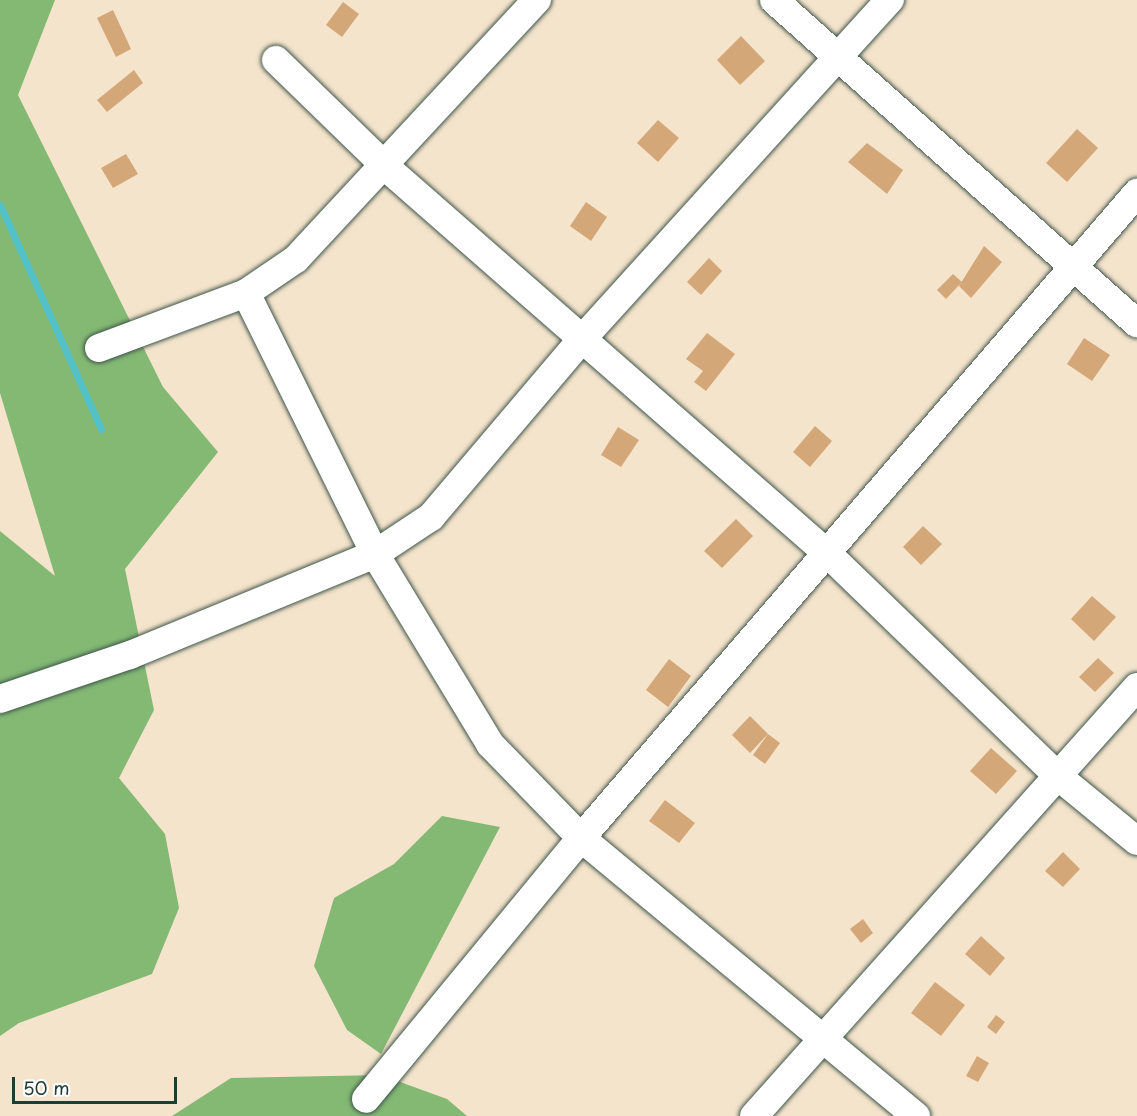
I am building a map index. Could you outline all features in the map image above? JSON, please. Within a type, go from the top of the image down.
[{"type":"street","points":[[99,348],[246,293],[296,259],[387,168],[537,0]]},
{"type":"street","points":[[774,0],[1137,323]]},
{"type":"street","points":[[0,699],[130,654],[375,554],[431,517],[583,338],[890,0]]},
{"type":"street","points":[[276,60],[387,168],[828,554],[1059,777],[1137,841]]},
{"type":"street","points":[[366,1100],[581,838],[828,554],[1072,265],[1137,193]]},
{"type":"street","points":[[246,293],[375,554],[490,744],[581,838],[916,1116]]},
{"type":"street","points":[[754,1116],[1137,687]]},
{"type":"green space","points":[[0,0],[55,0],[18,95],[163,387],[218,452],[125,569],[154,710],[119,778],[165,834],[179,908],[152,974],[19,1023],[0,1036],[0,531],[55,576],[0,393]]},
{"type":"green space","points":[[442,816],[500,827],[381,1054],[347,1030],[314,966],[334,898],[394,864]]},
{"type":"green space","points":[[381,1075],[447,1099],[467,1116],[172,1116],[231,1078]]},
{"type":"building","points":[[343,2],[359,14],[342,37],[326,25]]},
{"type":"building","points":[[113,10],[131,49],[116,57],[97,18]]},
{"type":"building","points":[[741,36],[765,61],[740,85],[717,60]]},
{"type":"building","points":[[134,70],[143,83],[107,112],[97,100]]},
{"type":"building","points":[[658,120],[679,138],[658,162],[637,143]]},
{"type":"building","points":[[1077,129],[1098,148],[1067,182],[1046,163]]},
{"type":"building","points":[[867,143],[903,170],[887,194],[848,162]]},
{"type":"building","points":[[126,154],[138,174],[113,188],[101,168]]},
{"type":"building","points":[[586,202],[607,217],[591,241],[570,226]]},
{"type":"building","points":[[984,246],[1002,262],[971,298],[959,286]]},
{"type":"building","points":[[709,258],[722,271],[701,295],[687,282]]},
{"type":"building","points":[[953,274],[962,282],[946,299],[937,290]]},
{"type":"building","points":[[707,333],[735,354],[706,391],[694,382],[703,371],[686,359]]},
{"type":"building","points":[[1084,338],[1110,355],[1092,381],[1067,364]]},
{"type":"building","points":[[815,426],[832,441],[810,467],[793,452]]},
{"type":"building","points":[[618,427],[639,440],[621,467],[601,455]]},
{"type":"building","points":[[736,519],[753,536],[722,568],[704,551]]},
{"type":"building","points":[[923,526],[942,544],[921,565],[903,547]]},
{"type":"building","points":[[1092,596],[1116,617],[1094,641],[1071,619]]},
{"type":"building","points":[[1098,658],[1114,673],[1095,692],[1079,677]]},
{"type":"building","points":[[669,659],[691,676],[668,707],[646,690]]},
{"type":"building","points":[[750,716],[768,734],[750,753],[732,735]]},
{"type":"building","points":[[768,734],[780,743],[765,764],[753,755]]},
{"type":"building","points":[[991,748],[1017,771],[996,794],[970,771]]},
{"type":"building","points":[[665,800],[695,823],[679,843],[649,821]]},
{"type":"building","points":[[1063,852],[1080,869],[1063,887],[1045,871]]},
{"type":"building","points":[[863,919],[873,933],[861,943],[850,929]]},
{"type":"building","points":[[981,936],[1005,958],[990,976],[965,954]]},
{"type":"building","points":[[935,982],[965,1005],[941,1036],[911,1013]]},
{"type":"building","points":[[996,1015],[1005,1022],[996,1034],[987,1027]]},
{"type":"building","points":[[977,1056],[989,1063],[978,1082],[966,1076]]},
{"type":"waterway","points":[[0,205],[101,429]]}]
